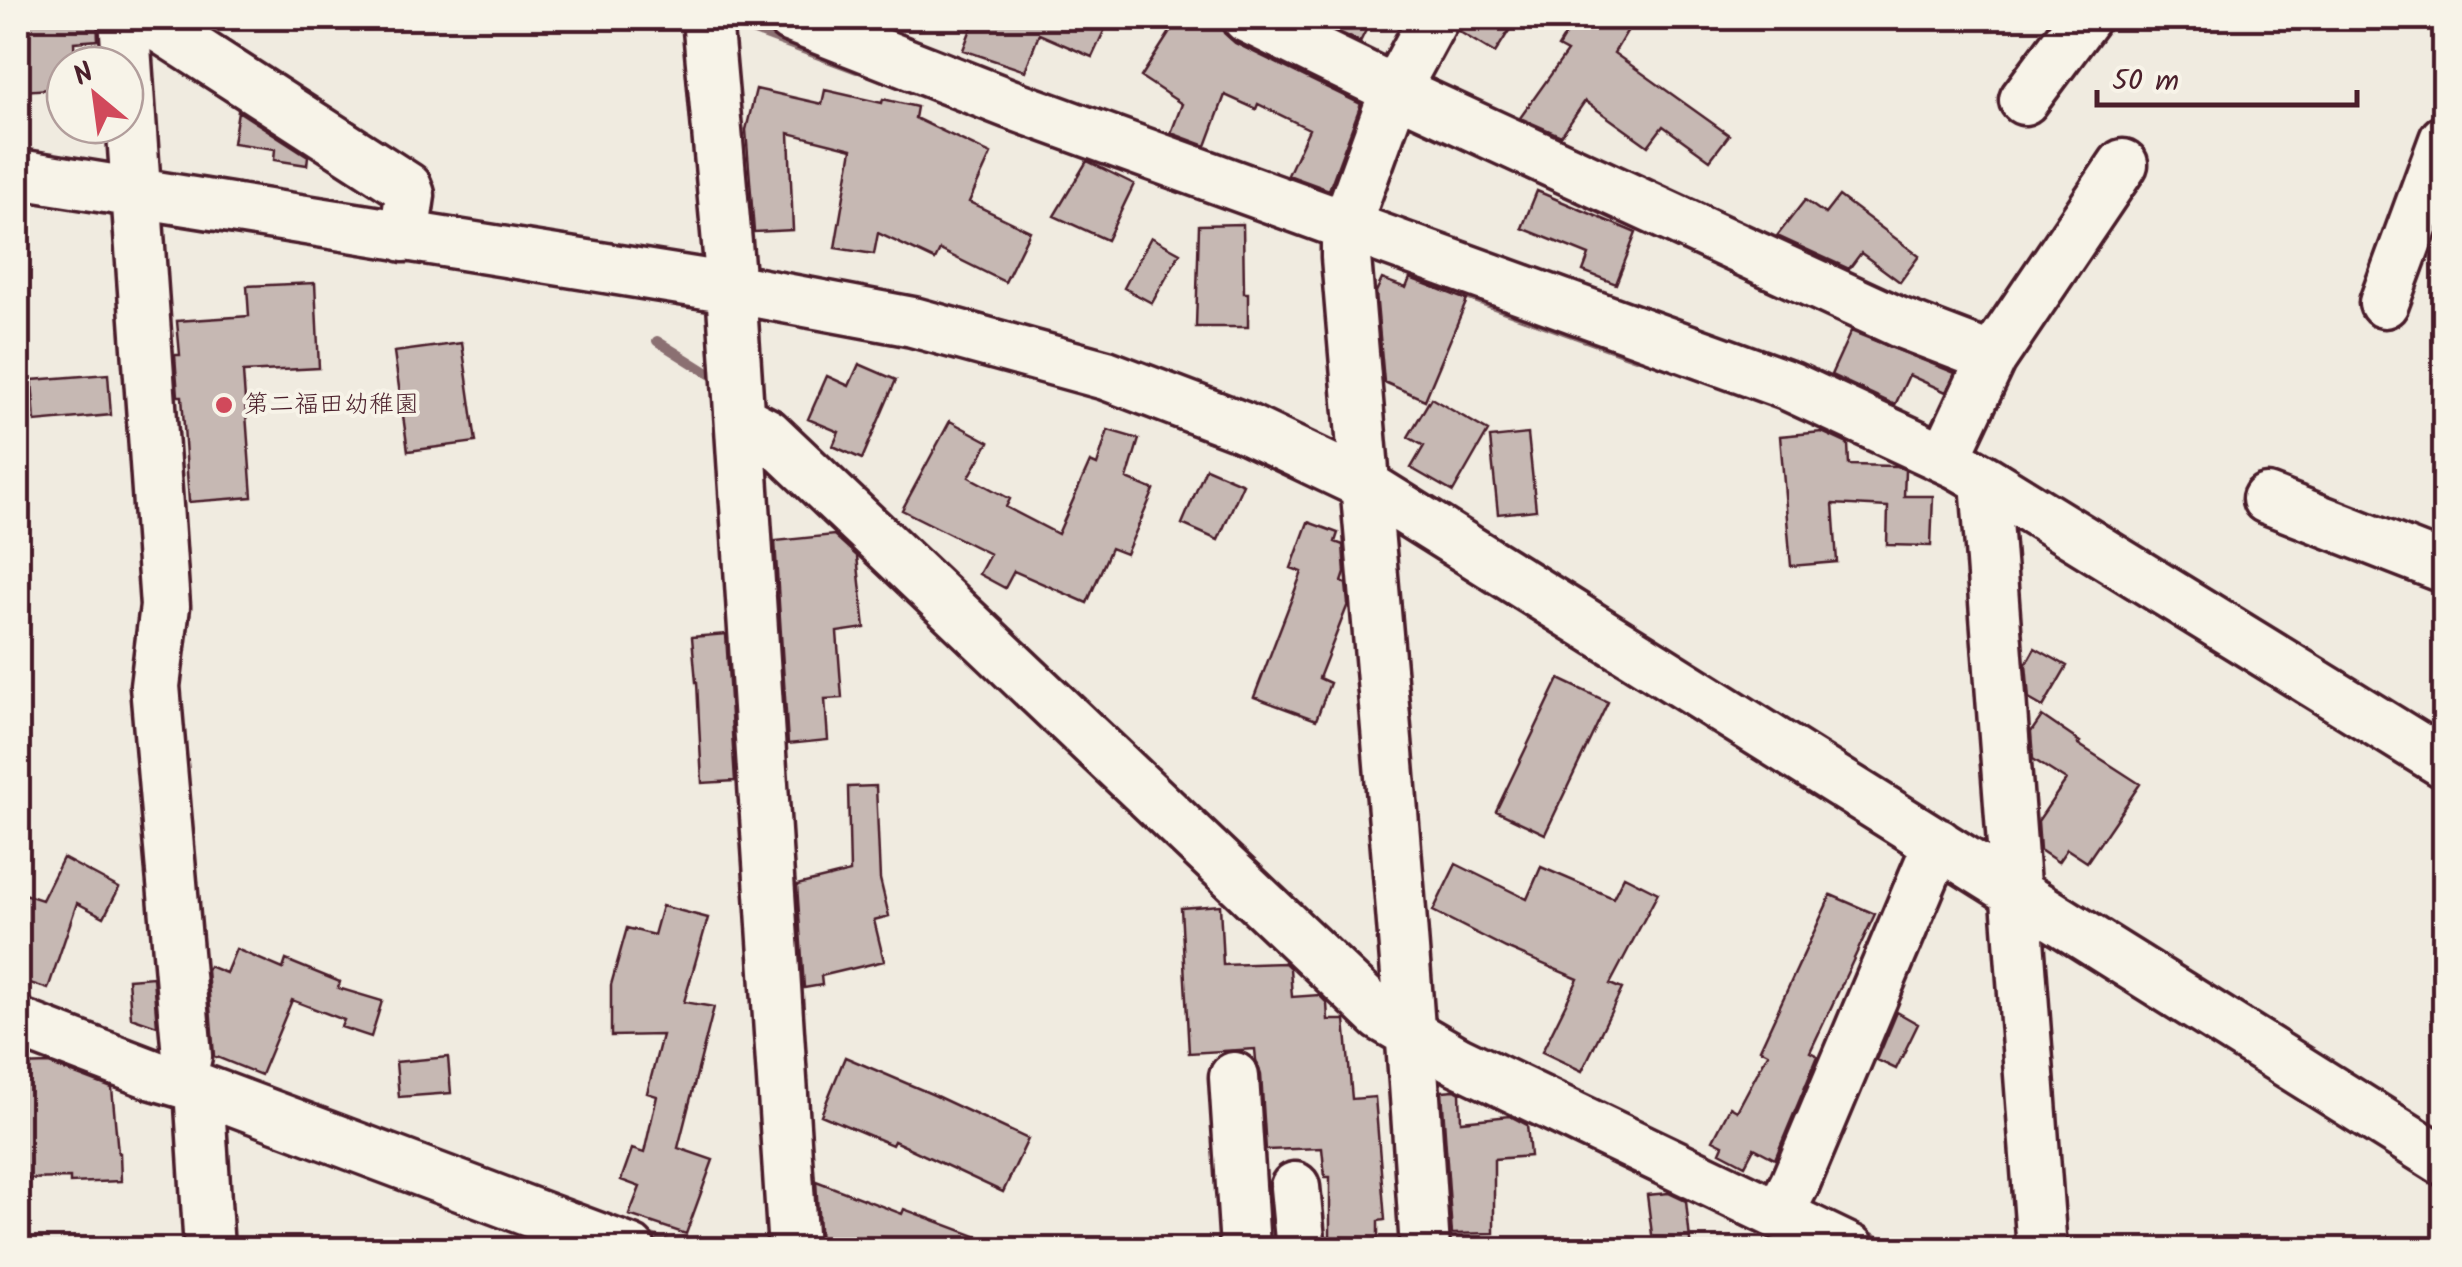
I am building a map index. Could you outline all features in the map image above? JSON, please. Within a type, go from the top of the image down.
[{"type":"street","points":[[124,18],[165,606],[155,686],[187,1074],[209,1250]]},
{"type":"street","points":[[145,18],[407,187],[410,196],[404,237]]},
{"type":"street","points":[[706,18],[739,399],[793,1250]]},
{"type":"street","points":[[791,18],[1346,242],[1790,386],[1976,486],[2444,763]]},
{"type":"street","points":[[1247,18],[1898,322],[1992,358]]},
{"type":"street","points":[[1425,1250],[1411,1023],[1346,242],[1395,90],[1434,18]]},
{"type":"street","points":[[2024,100],[2085,18]]},
{"type":"street","points":[[2384,303],[2444,140]]},
{"type":"street","points":[[2042,1250],[2015,891],[1976,486],[1992,358],[2123,164]]},
{"type":"street","points":[[18,174],[731,288],[913,322],[1106,375],[1243,428],[1365,484],[2444,1160]]},
{"type":"street","points":[[739,399],[767,432],[1382,1017],[1411,1023],[1458,1061],[1785,1201],[1852,1250]]},
{"type":"street","points":[[2267,499],[2444,568]]},
{"type":"street","points":[[1785,1201],[1938,844]]},
{"type":"street","points":[[18,1024],[154,1075],[187,1074],[631,1250]]},
{"type":"street","points":[[1234,1077],[1248,1250]]},
{"type":"street","points":[[1295,1187],[1300,1250]]},
{"type":"building","points":[[18,18],[97,18],[98,40],[45,45],[45,89],[22,91]]},
{"type":"building","points":[[975,18],[1110,18],[1092,57],[1039,34],[1025,71],[963,50]]},
{"type":"building","points":[[1179,18],[1220,18],[1224,33],[1235,43],[1361,104],[1329,190],[1288,175],[1309,129],[1258,104],[1256,109],[1225,95],[1206,146],[1171,133],[1182,104],[1141,77]]},
{"type":"building","points":[[1309,18],[1372,18],[1360,42]]},
{"type":"building","points":[[1461,18],[1517,18],[1495,53],[1458,31]]},
{"type":"building","points":[[1576,18],[1635,18],[1614,53],[1729,135],[1710,160],[1663,126],[1648,146],[1585,101],[1561,136],[1520,118],[1567,52],[1558,47]]},
{"type":"building","points":[[756,89],[822,104],[825,90],[917,107],[915,118],[991,154],[969,202],[1030,231],[1005,282],[940,250],[935,260],[878,233],[874,254],[835,248],[852,149],[789,133],[793,230],[754,232],[746,130]]},
{"type":"building","points":[[238,111],[308,156],[307,165],[274,160],[275,149],[233,143]]},
{"type":"building","points":[[1087,161],[1134,184],[1107,240],[1054,216]]},
{"type":"building","points":[[1537,191],[1636,233],[1616,284],[1583,271],[1589,255],[1522,228]]},
{"type":"building","points":[[1839,196],[1919,256],[1900,282],[1861,253],[1849,269],[1777,236],[1805,200],[1825,214]]},
{"type":"building","points":[[1243,224],[1248,327],[1196,327],[1199,225]]},
{"type":"building","points":[[1151,237],[1180,253],[1152,303],[1124,288]]},
{"type":"building","points":[[1410,278],[1467,300],[1425,400],[1384,382],[1376,292],[1382,279],[1406,288]]},
{"type":"building","points":[[315,283],[319,368],[243,372],[252,497],[189,502],[182,396],[178,396],[175,355],[180,355],[177,321],[249,316],[247,286]]},
{"type":"building","points":[[1851,331],[1955,373],[1946,392],[1909,375],[1895,405],[1831,375]]},
{"type":"building","points":[[462,343],[476,442],[408,451],[394,352]]},
{"type":"building","points":[[859,364],[896,380],[862,459],[833,446],[839,432],[808,419],[827,376],[849,386]]},
{"type":"building","points":[[108,374],[111,415],[35,422],[32,380]]},
{"type":"building","points":[[1431,398],[1488,431],[1453,492],[1411,468],[1424,446],[1408,437]]},
{"type":"building","points":[[950,421],[989,442],[969,477],[1010,499],[1006,507],[1058,534],[1090,462],[1097,465],[1108,430],[1139,439],[1127,479],[1154,490],[1126,554],[1111,548],[1087,603],[1014,571],[1005,588],[979,574],[990,554],[902,510]]},
{"type":"building","points":[[1822,432],[1848,444],[1849,465],[1897,466],[1905,470],[1904,496],[1933,496],[1931,546],[1887,545],[1888,507],[1833,504],[1837,562],[1791,566],[1780,436]]},
{"type":"building","points":[[1528,434],[1536,510],[1498,514],[1490,438]]},
{"type":"building","points":[[1206,468],[1243,484],[1218,540],[1182,524]]},
{"type":"building","points":[[1308,522],[1338,533],[1335,542],[1343,545],[1342,582],[1346,584],[1348,604],[1319,678],[1330,683],[1316,720],[1254,697],[1302,572],[1291,568]]},
{"type":"building","points":[[834,535],[857,556],[865,628],[837,632],[842,698],[825,699],[828,740],[788,744],[775,541]]},
{"type":"building","points":[[726,634],[735,781],[702,783],[692,637]]},
{"type":"building","points":[[2035,648],[2067,666],[2043,707],[2029,699],[2026,664]]},
{"type":"building","points":[[1559,679],[1608,702],[1545,834],[1496,811]]},
{"type":"building","points":[[2042,716],[2140,784],[2087,862],[2067,849],[2058,862],[2040,850],[2038,821],[2066,780],[2033,759],[2031,732]]},
{"type":"building","points":[[876,786],[880,879],[889,916],[874,920],[884,961],[821,976],[822,985],[804,988],[797,885],[850,872],[848,787]]},
{"type":"building","points":[[63,858],[119,888],[104,917],[77,903],[48,989],[18,979],[18,892],[42,900]]},
{"type":"building","points":[[1456,864],[1527,899],[1541,867],[1613,898],[1624,876],[1658,893],[1610,984],[1622,989],[1582,1071],[1542,1052],[1578,979],[1433,911]]},
{"type":"building","points":[[1831,895],[1875,914],[1810,1052],[1818,1056],[1775,1159],[1754,1148],[1745,1165],[1720,1152],[1723,1145],[1713,1140],[1730,1107],[1737,1111],[1768,1053],[1760,1049]]},
{"type":"building","points":[[1220,905],[1223,965],[1285,963],[1290,968],[1292,997],[1319,995],[1327,1003],[1328,1020],[1345,1020],[1352,1099],[1375,1097],[1385,1220],[1378,1221],[1378,1238],[1330,1239],[1330,1177],[1325,1177],[1322,1148],[1266,1150],[1261,1075],[1255,1049],[1189,1053],[1181,908]]},
{"type":"building","points":[[662,906],[708,918],[684,1002],[714,1007],[678,1148],[713,1160],[686,1234],[629,1215],[640,1187],[621,1180],[632,1149],[644,1153],[657,1096],[647,1093],[662,1035],[611,1036],[611,985],[627,928],[654,935]]},
{"type":"building","points":[[236,949],[283,969],[286,960],[340,982],[338,988],[382,1001],[371,1037],[341,1027],[344,1020],[292,1000],[261,1075],[214,1056],[207,970],[209,966],[226,973]]},
{"type":"building","points":[[153,977],[157,1026],[131,1017],[128,979]]},
{"type":"building","points":[[1897,1012],[1918,1024],[1896,1069],[1877,1060]]},
{"type":"building","points":[[448,1057],[451,1093],[399,1097],[396,1062]]},
{"type":"building","points":[[845,1057],[1028,1139],[1003,1192],[894,1141],[892,1145],[821,1115]]},
{"type":"building","points":[[49,1064],[112,1088],[121,1181],[18,1179],[18,1065]]},
{"type":"building","points":[[1442,1091],[1460,1093],[1461,1121],[1510,1116],[1527,1125],[1530,1156],[1494,1159],[1494,1233],[1452,1234]]},
{"type":"building","points":[[816,1181],[902,1214],[904,1209],[1005,1247],[1004,1250],[831,1250],[820,1245]]},
{"type":"building","points":[[1669,1193],[1686,1201],[1691,1250],[1654,1250],[1647,1195]]},
{"type":"waterway","points":[[741,26],[857,69]]},
{"type":"waterway","points":[[1464,294],[1636,356]]},
{"type":"waterway","points":[[657,341],[724,383]]},
{"type":"waterway","points":[[1859,1231],[1899,1250]]},
{"type":"waterway","points":[[638,1233],[684,1250]]},
{"type":"place","name":"第二福田幼稚園","points":[[224,405]]}]
